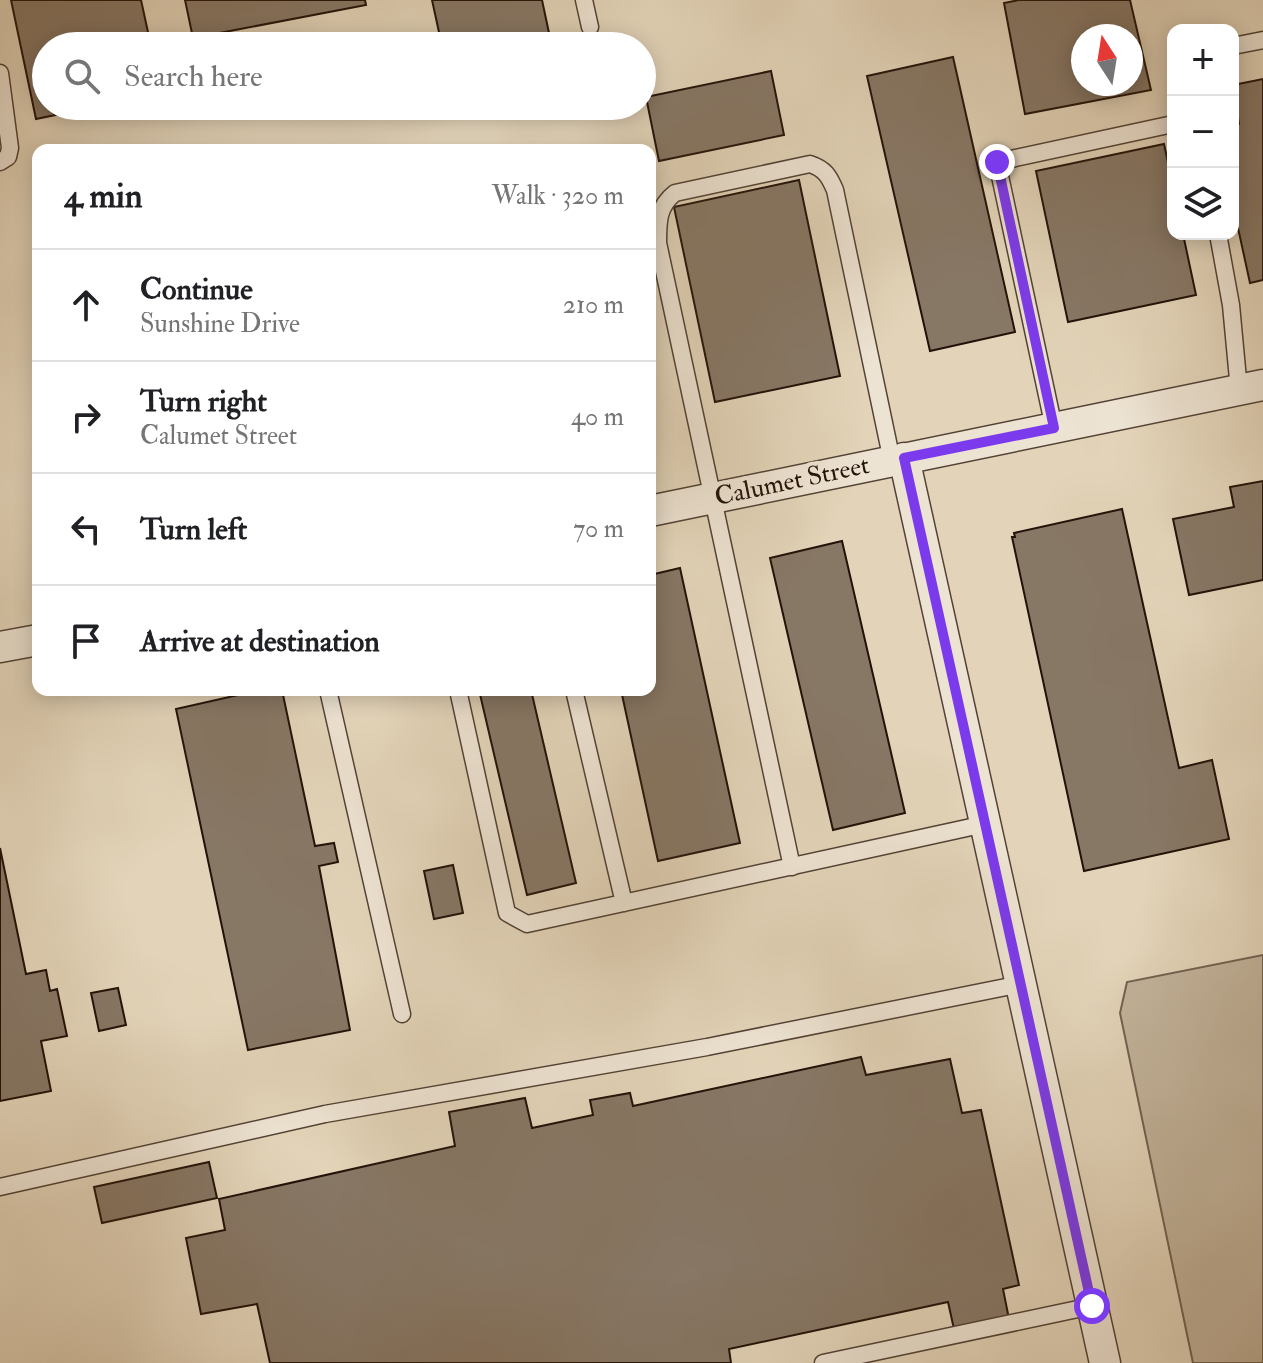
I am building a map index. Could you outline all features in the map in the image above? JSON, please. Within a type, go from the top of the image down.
[{"type":"street","name":"Calumet Street","points":[[656,510],[1251,387]]},
{"type":"street","points":[[898,459],[985,824],[1105,1363]]},
{"type":"street","points":[[0,647],[32,641]]},
{"type":"lane","points":[[584,0],[590,27]]},
{"type":"lane","points":[[1239,45],[1263,40]]},
{"type":"lane","points":[[0,73],[10,148],[8,157],[0,162]]},
{"type":"lane","points":[[1054,428],[997,162],[1167,125]]},
{"type":"lane","points":[[792,867],[658,243],[661,210],[667,199],[675,193],[810,164],[821,168],[830,177],[898,459]]},
{"type":"lane","points":[[1219,240],[1251,387]]},
{"type":"lane","points":[[329,696],[402,1014]]},
{"type":"lane","points":[[459,696],[507,913],[527,924],[985,824]]},
{"type":"lane","points":[[575,696],[624,903]]},
{"type":"lane","points":[[0,1187],[325,1114],[707,1047],[1021,984]]},
{"type":"lane","points":[[823,1363],[1092,1306]]},
{"type":"shaded area","points":[[1263,955],[1263,1363],[1193,1363],[1120,1013],[1127,982]]},
{"type":"building","points":[[11,0],[141,0],[148,32],[32,32],[32,100]]},
{"type":"building","points":[[185,0],[365,0],[366,5],[224,32],[192,32]]},
{"type":"building","points":[[432,0],[542,0],[549,32],[439,32]]},
{"type":"building","points":[[1019,0],[1130,0],[1136,24],[1071,24],[1071,96],[1120,96],[1025,114],[1004,3]]},
{"type":"building","points":[[1143,56],[1151,90],[1143,92]]},
{"type":"building","points":[[953,57],[1015,332],[930,351],[867,76]]},
{"type":"building","points":[[771,71],[784,135],[659,161],[651,120],[656,120],[656,95]]},
{"type":"building","points":[[1263,79],[1263,280],[1250,283],[1239,233],[1239,84]]},
{"type":"building","points":[[1164,144],[1167,158],[1167,240],[1184,240],[1196,295],[1068,322],[1036,171]]},
{"type":"building","points":[[799,180],[840,376],[715,402],[674,207]]},
{"type":"building","points":[[1263,481],[1263,580],[1189,595],[1173,519],[1234,507],[1230,487]]},
{"type":"building","points":[[1122,509],[1179,768],[1212,760],[1229,839],[1084,871],[1012,537],[1015,537],[1014,533]]},
{"type":"building","points":[[842,541],[905,813],[833,830],[770,558]]},
{"type":"building","points":[[680,568],[740,843],[658,861],[622,696],[656,696],[656,574]]},
{"type":"building","points":[[233,696],[283,696],[315,846],[334,843],[338,862],[319,866],[350,1030],[248,1050],[176,709]]},
{"type":"building","points":[[480,696],[532,696],[576,883],[527,895]]},
{"type":"building","points":[[0,848],[26,974],[46,970],[50,991],[57,989],[67,1036],[41,1041],[51,1091],[0,1101]]},
{"type":"building","points":[[453,865],[463,913],[434,919],[424,871]]},
{"type":"building","points":[[118,988],[126,1025],[99,1031],[91,993]]},
{"type":"building","points":[[861,1057],[866,1075],[950,1059],[962,1113],[981,1110],[1019,1285],[1003,1289],[1009,1319],[954,1329],[948,1302],[729,1349],[731,1363],[270,1363],[257,1304],[201,1314],[186,1238],[225,1230],[219,1199],[455,1146],[449,1112],[525,1098],[532,1128],[593,1115],[590,1100],[630,1093],[633,1106]]},
{"type":"building","points":[[209,1162],[217,1198],[102,1223],[94,1187]]},
{"type":"route","points":[[997,162],[1054,428],[904,458],[1092,1306]]}]
